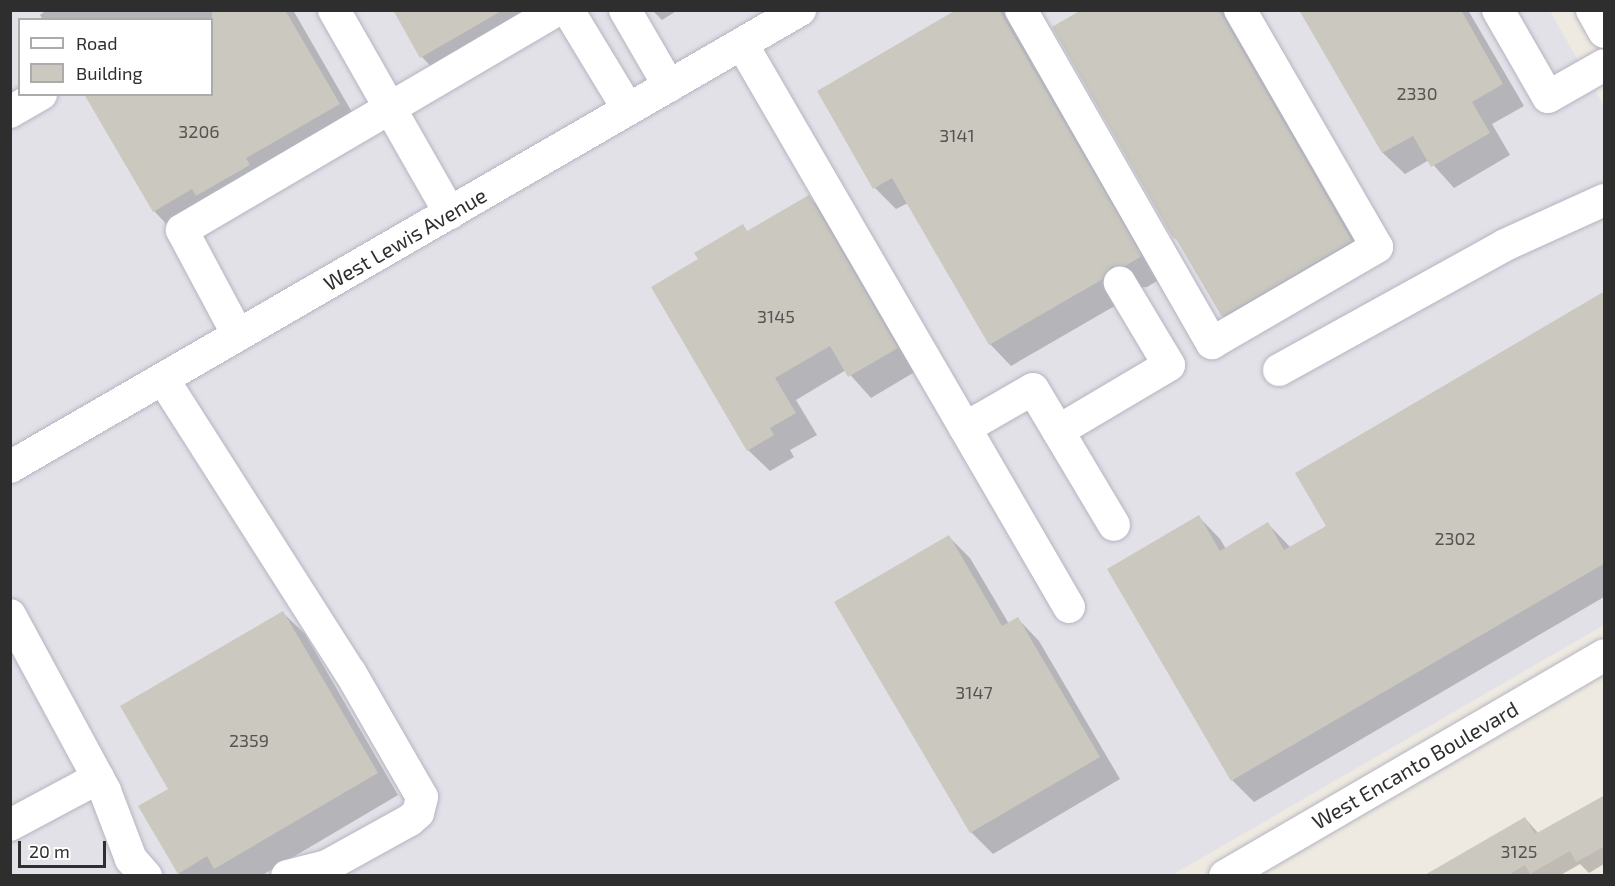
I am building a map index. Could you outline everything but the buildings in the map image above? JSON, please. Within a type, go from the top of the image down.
[{"type":"street","points":[[334,10],[450,213]]},
{"type":"street","points":[[238,335],[182,230],[391,110],[557,10]]},
{"type":"street","points":[[568,10],[628,109]]},
{"type":"street","points":[[625,10],[669,86]]},
{"type":"street","name":"West Lewis Avenue","points":[[10,467],[800,10]]},
{"type":"street","points":[[1020,10],[1212,343],[1377,247],[1240,10]]},
{"type":"street","points":[[1498,10],[1548,97],[1605,65]]},
{"type":"street","points":[[1592,10],[1605,32]]},
{"type":"street","points":[[742,44],[1069,608]]},
{"type":"street","points":[[10,112],[38,96]]},
{"type":"street","points":[[1278,370],[1505,245],[1605,200]]},
{"type":"street","points":[[1058,431],[1169,365],[1120,283]]},
{"type":"street","points":[[163,379],[350,672],[422,797],[418,813],[410,820],[327,866],[287,876]]},
{"type":"street","points":[[965,428],[1033,389],[1114,525]]},
{"type":"street","points":[[10,615],[98,778],[131,859],[146,876]]},
{"type":"street","name":"West Encanto Boulevard","points":[[1225,876],[1605,655]]},
{"type":"street","points":[[10,825],[98,778]]},
{"type":"shaded area","points":[[10,11],[1550,11],[1604,106],[1604,625],[1172,875],[11,875]]}]
